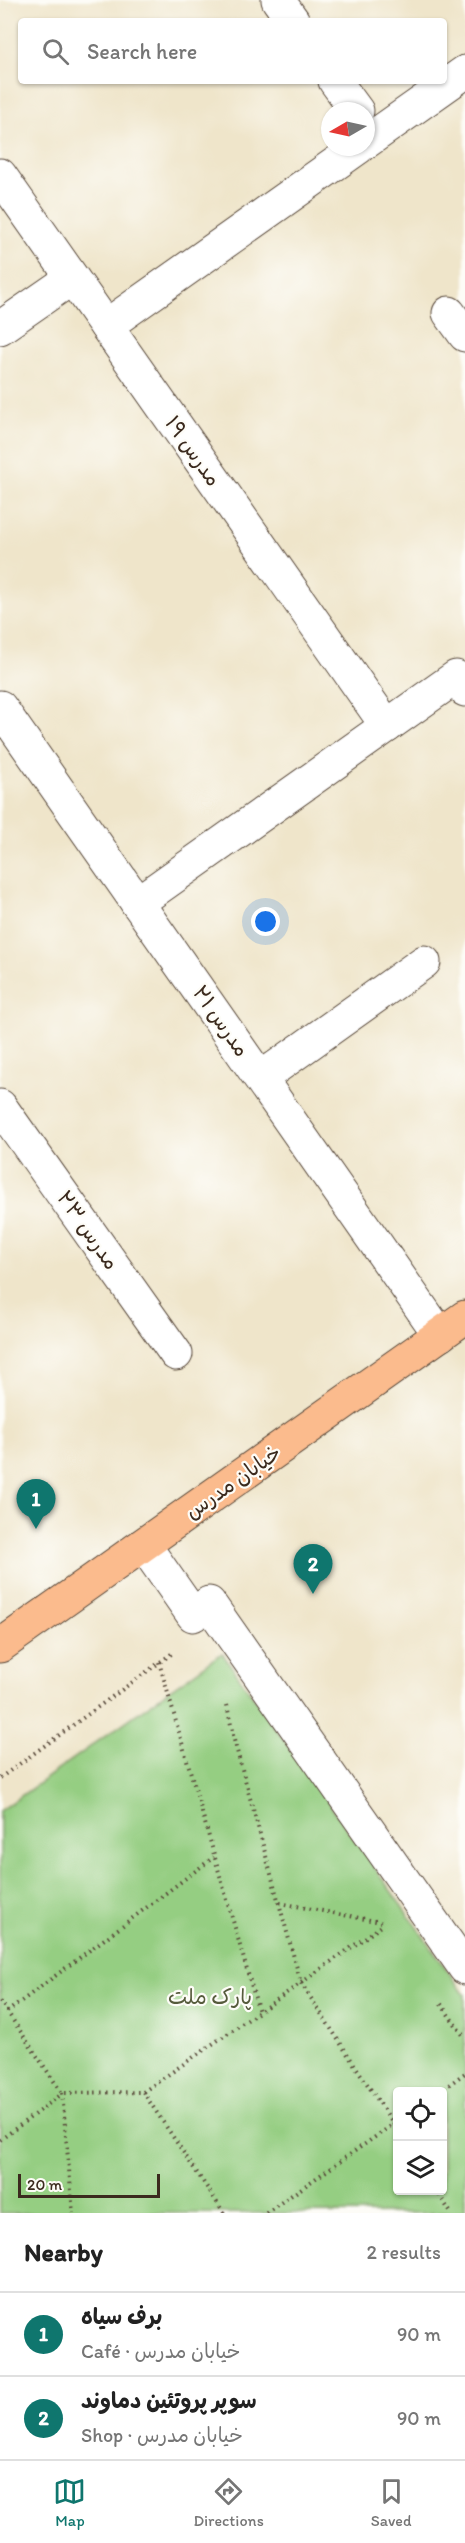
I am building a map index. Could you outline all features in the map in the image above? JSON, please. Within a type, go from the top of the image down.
[{"type":"main road","name":"خیابان مدرس","points":[[0,1646],[453,1326]]},
{"type":"street","points":[[278,0],[291,18]]},
{"type":"street","points":[[447,83],[465,72]]},
{"type":"street","points":[[337,84],[347,102]]},
{"type":"street","points":[[375,125],[445,84]]},
{"type":"street","points":[[106,326],[332,156]]},
{"type":"street","name":"مدرس ۱۹","points":[[0,175],[387,726]]},
{"type":"street","points":[[0,328],[72,278]]},
{"type":"street","points":[[137,903],[387,726],[460,684]]},
{"type":"street","name":"مدرس ۲۱","points":[[4,720],[261,1078],[453,1326]]},
{"type":"street","points":[[261,1078],[424,962]]},
{"type":"street","name":"مدرس ۲۳","points":[[0,1106],[176,1354]]},
{"type":"street","points":[[144,1545],[193,1615],[209,1604],[465,1968]]},
{"type":"path","points":[[0,1778],[177,1650]]},
{"type":"path","points":[[159,1662],[259,2012]]},
{"type":"path","points":[[226,1701],[234,1740],[301,1983],[393,2119]]},
{"type":"path","points":[[7,2012],[214,1857]]},
{"type":"path","points":[[280,1903],[385,1923],[392,1933]]},
{"type":"path","points":[[0,2140],[63,2093],[143,2092],[385,1923]]},
{"type":"path","points":[[438,2000],[465,2038]]},
{"type":"path","points":[[0,2001],[63,2093],[74,2213]]},
{"type":"path","points":[[445,2087],[465,2073]]},
{"type":"path","points":[[143,2092],[224,2213]]},
{"type":"path","points":[[266,2213],[393,2123]]},
{"type":"path","points":[[439,2195],[451,2213]]},
{"type":"green space","name":"پارک ملت","points":[[222,1653],[465,1995],[465,2213],[0,2213],[0,1811]]},
{"type":"place","name":"برف سیاه","points":[[36,1529]]},
{"type":"place","name":"سوپر پروتئین دماوند","points":[[313,1594]]}]
